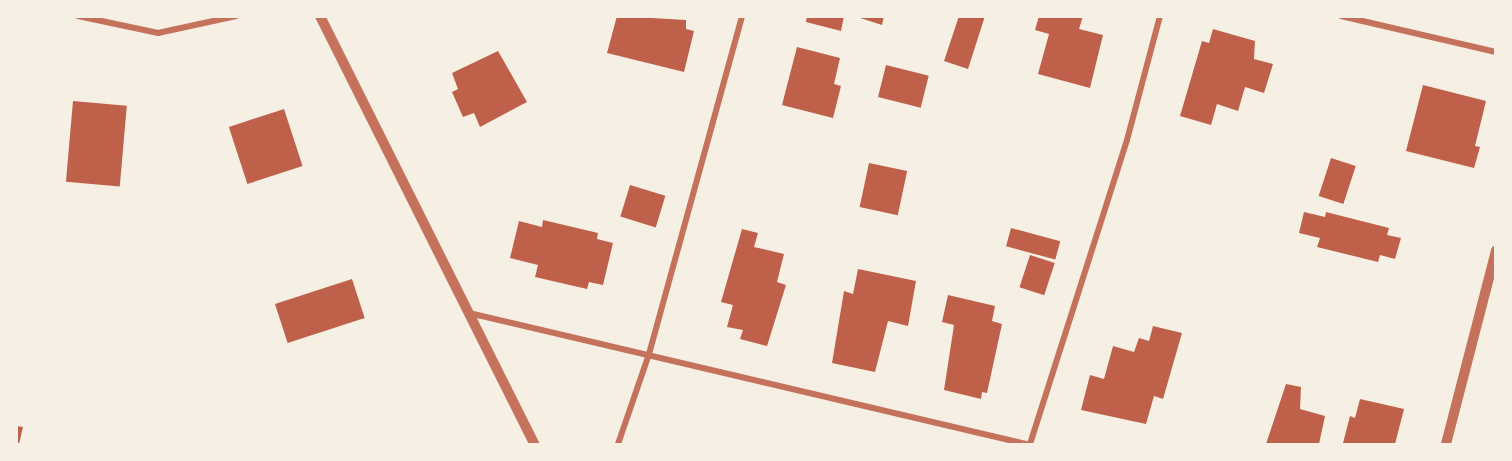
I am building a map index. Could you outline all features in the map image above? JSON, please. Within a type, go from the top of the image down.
[{"type":"street","points":[[78,16],[158,33],[236,16]]},
{"type":"street","points":[[320,16],[534,444]]},
{"type":"street","points":[[618,444],[649,354],[742,16]]},
{"type":"street","points":[[468,313],[1028,444],[1127,140],[1160,16]]},
{"type":"street","points":[[1341,16],[1496,52]]},
{"type":"street","points":[[1446,444],[1496,250]]},
{"type":"building","points":[[617,16],[686,20],[686,29],[694,31],[684,72],[607,53]]},
{"type":"building","points":[[807,16],[844,16],[841,31],[806,22]]},
{"type":"building","points":[[854,16],[884,16],[882,25]]},
{"type":"building","points":[[959,16],[985,16],[968,69],[944,61]]},
{"type":"building","points":[[1039,16],[1083,16],[1079,29],[1103,35],[1090,88],[1038,74],[1049,34],[1035,30]]},
{"type":"building","points":[[1213,29],[1255,41],[1254,59],[1273,64],[1264,93],[1245,87],[1238,111],[1217,104],[1211,125],[1180,116],[1202,41],[1209,43]]},
{"type":"building","points":[[797,47],[840,58],[834,84],[841,86],[833,118],[782,105]]},
{"type":"building","points":[[498,51],[527,102],[480,127],[474,113],[463,117],[452,92],[458,89],[452,73]]},
{"type":"building","points":[[886,65],[929,76],[921,108],[878,97]]},
{"type":"building","points":[[1423,85],[1486,101],[1475,146],[1480,147],[1474,168],[1406,151]]},
{"type":"building","points":[[73,101],[127,106],[120,186],[66,182]]},
{"type":"building","points":[[284,109],[303,166],[247,184],[229,127]]},
{"type":"building","points":[[1331,158],[1356,166],[1343,204],[1319,196]]},
{"type":"building","points":[[869,163],[907,171],[898,215],[860,207]]},
{"type":"building","points":[[630,185],[665,196],[656,227],[620,217]]},
{"type":"building","points":[[1304,212],[1325,217],[1326,212],[1389,228],[1387,235],[1401,238],[1395,259],[1380,255],[1378,262],[1317,247],[1320,238],[1299,233]]},
{"type":"building","points":[[543,220],[598,233],[597,239],[613,243],[603,285],[589,282],[587,289],[535,277],[538,265],[510,258],[519,221],[542,227]]},
{"type":"building","points":[[1011,228],[1060,241],[1055,260],[1006,246]]},
{"type":"building","points":[[742,229],[758,233],[754,247],[784,254],[777,282],[786,285],[767,346],[740,339],[743,330],[727,327],[733,305],[721,302]]},
{"type":"building","points":[[1030,255],[1055,263],[1044,295],[1019,287]]},
{"type":"building","points":[[858,269],[916,281],[908,326],[888,321],[875,372],[832,363],[844,291],[853,294]]},
{"type":"building","points":[[352,279],[365,318],[288,343],[275,304]]},
{"type":"building","points":[[948,295],[995,306],[992,321],[1002,324],[987,393],[982,392],[981,399],[944,390],[954,325],[942,322]]},
{"type":"building","points":[[1153,326],[1182,333],[1163,399],[1154,396],[1146,424],[1081,410],[1090,375],[1104,379],[1113,346],[1134,352],[1139,338],[1149,341]]},
{"type":"building","points":[[1286,384],[1301,387],[1300,409],[1325,416],[1319,444],[1266,444]]},
{"type":"building","points":[[1360,399],[1404,409],[1395,444],[1343,443],[1350,416],[1355,418]]},
{"type":"building","points":[[16,426],[23,427],[19,444],[16,444]]}]
